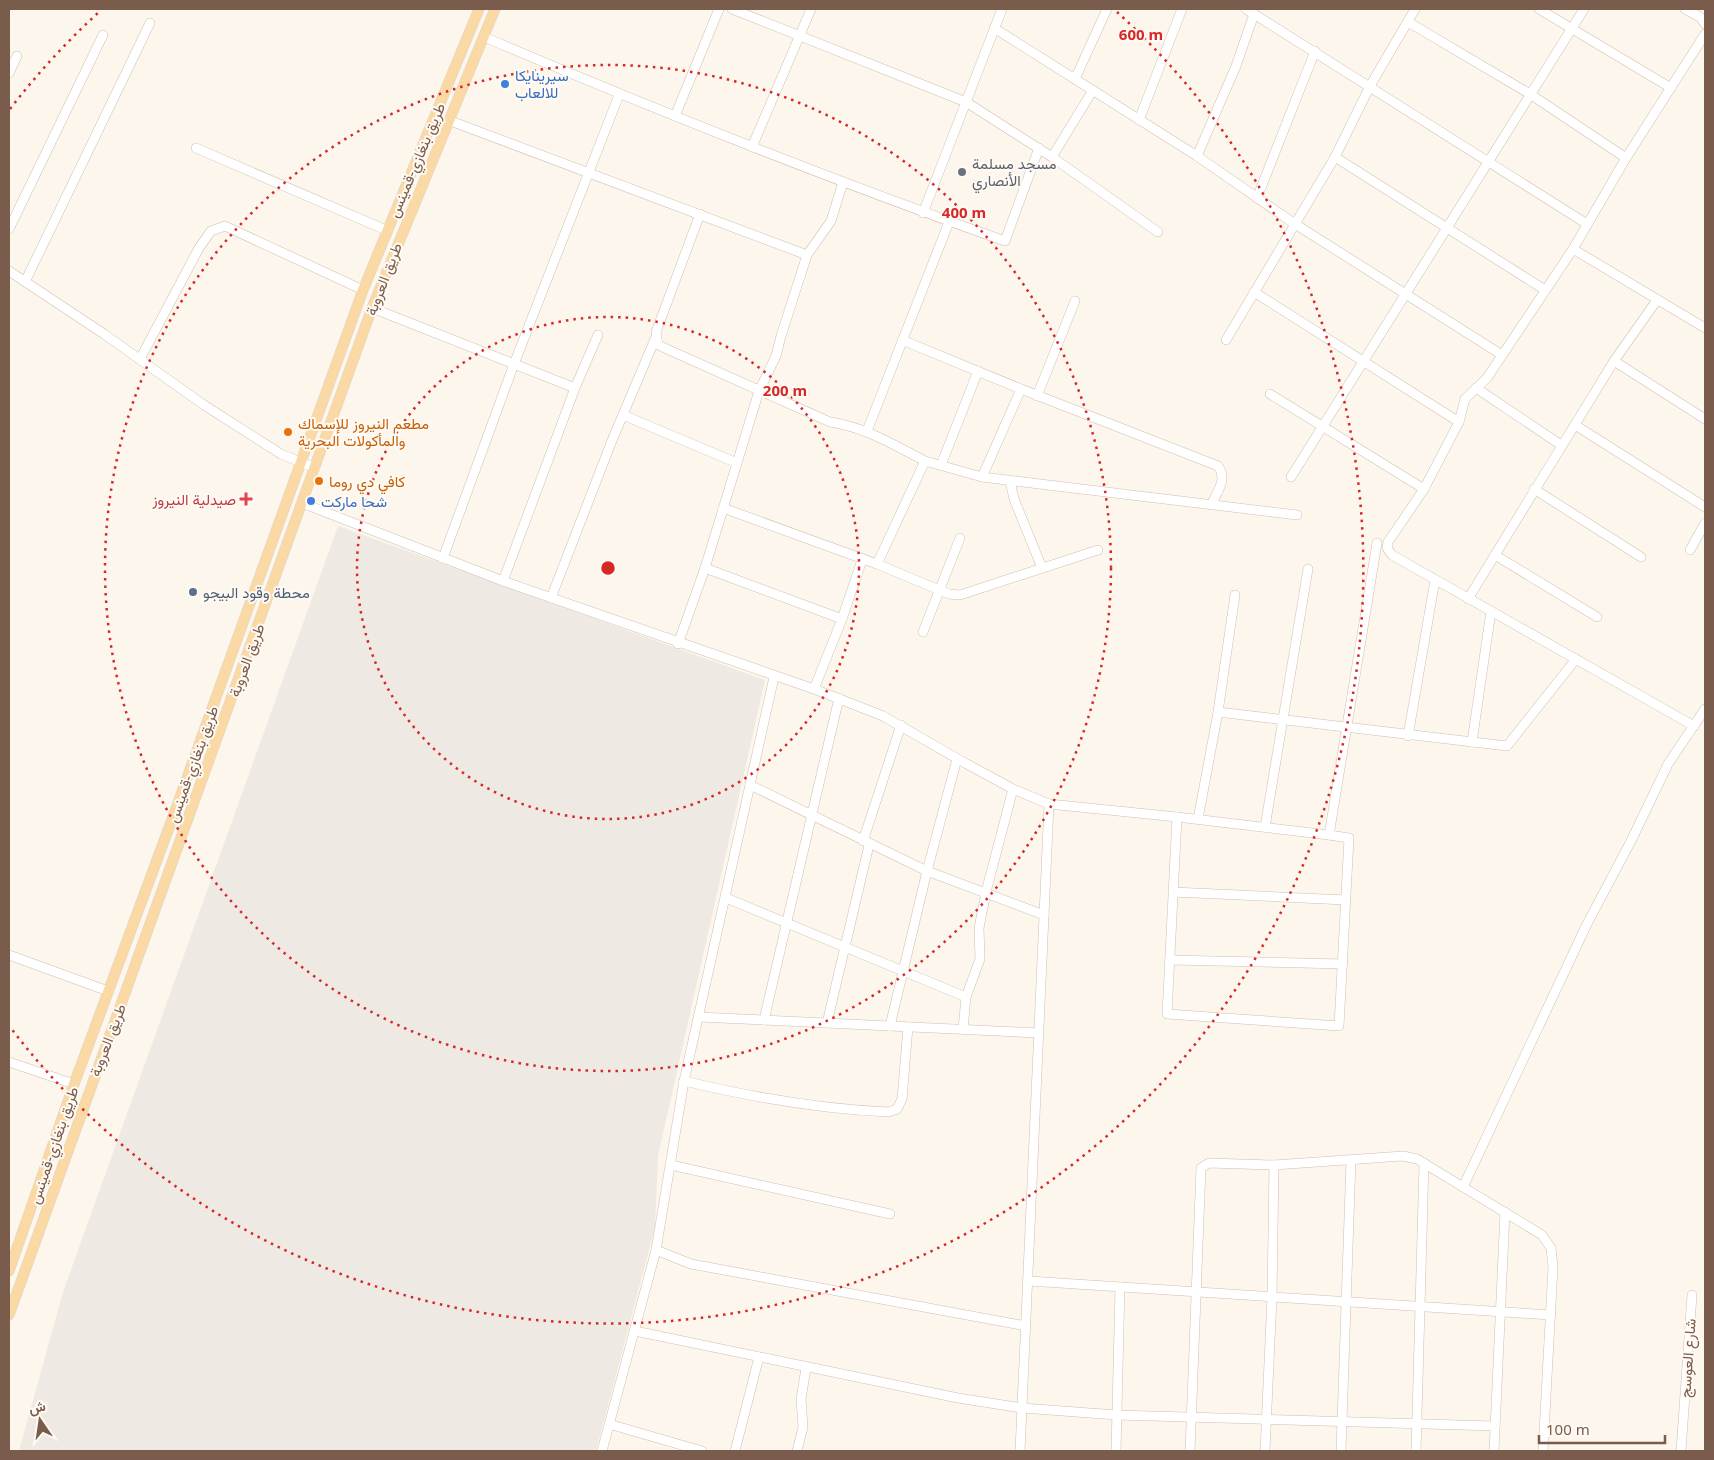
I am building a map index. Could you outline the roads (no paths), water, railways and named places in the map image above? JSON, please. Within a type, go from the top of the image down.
[{"type":"main road","name":"طريق بنغازي-قمينس","points":[[9,1271],[74,1084],[363,290],[386,230],[479,9]]},
{"type":"main road","name":"طريق العروبة","points":[[9,1315],[372,308],[495,9]]},
{"type":"street","points":[[675,116],[720,9]]},
{"type":"street","points":[[732,9],[966,102],[1039,148],[1158,232]]},
{"type":"street","points":[[752,147],[810,9]]},
{"type":"street","points":[[923,212],[1002,9]]},
{"type":"street","points":[[1075,79],[1107,9]]},
{"type":"street","points":[[1139,120],[1182,9]]},
{"type":"street","points":[[1246,9],[1489,160],[1587,224]]},
{"type":"street","points":[[1226,340],[1335,157],[1370,86],[1415,9]]},
{"type":"street","points":[[1539,9],[1671,88]]},
{"type":"street","points":[[1291,477],[1445,228],[1584,9]]},
{"type":"street","points":[[1685,9],[1700,18],[1705,24]]},
{"type":"street","points":[[1196,156],[1236,66],[1254,14]]},
{"type":"street","points":[[1408,22],[1530,94],[1626,158]]},
{"type":"street","points":[[25,282],[150,23]]},
{"type":"street","points":[[994,28],[1196,156],[1295,224],[1502,355]]},
{"type":"street","points":[[1694,726],[1435,580],[1392,555],[1387,548],[1388,542],[1424,489],[1459,422],[1465,399],[1487,378],[1573,249],[1626,158],[1705,34]]},
{"type":"street","points":[[9,229],[103,36]]},
{"type":"street","points":[[484,37],[619,95],[843,182],[1005,242],[1039,148]]},
{"type":"street","points":[[1257,198],[1315,51]]},
{"type":"street","points":[[9,73],[16,56]]},
{"type":"street","points":[[1052,157],[1093,90]]},
{"type":"street","points":[[443,558],[514,364],[619,95]]},
{"type":"street","points":[[448,120],[807,255]]},
{"type":"street","points":[[196,148],[386,230]]},
{"type":"street","points":[[1335,157],[1545,290]]},
{"type":"street","points":[[678,644],[723,508],[758,390],[776,356],[780,336],[807,255],[831,221],[843,182]]},
{"type":"street","points":[[551,598],[655,339],[700,214]]},
{"type":"street","points":[[867,431],[949,222]]},
{"type":"street","points":[[140,359],[199,248],[211,231],[225,226],[363,290]]},
{"type":"street","points":[[1573,249],[1705,328]]},
{"type":"street","points":[[9,271],[140,359],[204,405],[281,454],[315,468]]},
{"type":"street","points":[[1254,292],[1459,422]]},
{"type":"street","points":[[1468,598],[1614,361],[1657,300]]},
{"type":"street","points":[[1037,396],[1074,301]]},
{"type":"street","points":[[372,308],[575,388]]},
{"type":"street","points":[[503,581],[575,388],[598,335]]},
{"type":"street","points":[[655,339],[658,345],[665,350],[830,422],[851,425],[925,460],[982,477],[1297,515]]},
{"type":"street","points":[[902,340],[1037,396],[1218,466],[1223,478],[1210,505]]},
{"type":"street","points":[[1614,361],[1705,418]]},
{"type":"street","points":[[941,465],[978,371]]},
{"type":"street","points":[[1476,388],[1561,445]]},
{"type":"street","points":[[982,477],[1021,389]]},
{"type":"street","points":[[1270,394],[1322,428],[1424,489]]},
{"type":"street","points":[[623,415],[737,463]]},
{"type":"street","points":[[1575,425],[1705,507]]},
{"type":"street","points":[[877,564],[925,460]]},
{"type":"street","points":[[1010,480],[1014,500],[1042,568]]},
{"type":"street","points":[[1534,490],[1641,557]]},
{"type":"street","points":[[302,503],[503,581],[678,644],[839,698],[901,725],[957,759],[1012,788],[1049,804],[1177,817],[1349,838],[1340,1026],[1167,1014],[1177,817]]},
{"type":"street","points":[[723,508],[877,564],[949,594],[960,595],[1098,550]]},
{"type":"street","points":[[1690,550],[1705,523]]},
{"type":"street","points":[[923,632],[960,538]]},
{"type":"street","points":[[1329,835],[1377,543]]},
{"type":"street","points":[[1495,555],[1597,617]]},
{"type":"street","points":[[814,689],[842,620],[862,560]]},
{"type":"street","points":[[704,568],[842,620]]},
{"type":"street","points":[[1265,828],[1308,569]]},
{"type":"street","points":[[1408,736],[1435,580]]},
{"type":"street","points":[[1198,820],[1218,712],[1235,595]]},
{"type":"street","points":[[1472,742],[1491,611]]},
{"type":"street","points":[[1218,712],[1408,736],[1507,746],[1576,659]]},
{"type":"street","points":[[602,1451],[656,1250],[672,1165],[684,1080],[774,677]]},
{"type":"street","points":[[764,1020],[839,698]]},
{"type":"street","points":[[1463,1187],[1587,924],[1632,839],[1668,764],[1705,710]]},
{"type":"street","points":[[827,1023],[846,948],[866,843],[901,725]]},
{"type":"street","points":[[890,1026],[927,871],[957,759]]},
{"type":"street","points":[[750,785],[927,871],[1044,915]]},
{"type":"street","points":[[963,1029],[966,997],[979,966],[979,928],[986,892],[1012,788]]},
{"type":"street","points":[[1020,1451],[1030,1281],[1049,804]]},
{"type":"street","points":[[1173,892],[1346,900]]},
{"type":"street","points":[[726,898],[966,997]]},
{"type":"street","points":[[9,955],[108,991]]},
{"type":"street","points":[[1170,960],[1343,964]]},
{"type":"street","points":[[699,1017],[1039,1032]]},
{"type":"street","points":[[684,1080],[739,1094],[889,1112],[898,1108],[902,1099],[908,1027]]},
{"type":"street","points":[[9,1062],[74,1084]]},
{"type":"street","points":[[1190,1451],[1201,1168],[1206,1164],[1214,1163],[1274,1165],[1408,1156],[1424,1163],[1505,1212],[1548,1241],[1553,1267],[1543,1451]]},
{"type":"street","points":[[1341,1451],[1350,1160]]},
{"type":"street","points":[[1416,1451],[1424,1163]]},
{"type":"street","points":[[672,1165],[890,1214]]},
{"type":"street","points":[[1265,1451],[1272,1297],[1274,1165]]},
{"type":"street","points":[[1494,1451],[1505,1212]]},
{"type":"street","points":[[656,1250],[692,1264],[1026,1326]]},
{"type":"street","points":[[1030,1281],[1550,1315]]},
{"type":"street","points":[[1116,1451],[1120,1287]]},
{"type":"street","name":"شارع العوسج","points":[[1681,1451],[1692,1295]]},
{"type":"street","points":[[635,1331],[806,1368],[958,1398],[1022,1408],[1117,1415],[1495,1426]]},
{"type":"street","points":[[735,1451],[759,1357]]},
{"type":"street","points":[[797,1451],[803,1426],[801,1399],[806,1368]]},
{"type":"street","points":[[609,1424],[672,1447],[702,1451]]},
{"type":"place","name":"سيرينايكا للالعاب","points":[[505,84]]},
{"type":"place","name":"مسجد مسلمة الأنصاري","points":[[962,172]]},
{"type":"place","name":"مطعم النيروز للإسماك والمأكولات البحرية","points":[[288,432]]},
{"type":"place","name":"كافي دي روما","points":[[319,481]]},
{"type":"place","name":"صيدلية النيروز","points":[[246,499]]},
{"type":"place","name":"شحا ماركت","points":[[311,501]]},
{"type":"place","name":"محطة وقود البيجو","points":[[193,592]]}]
